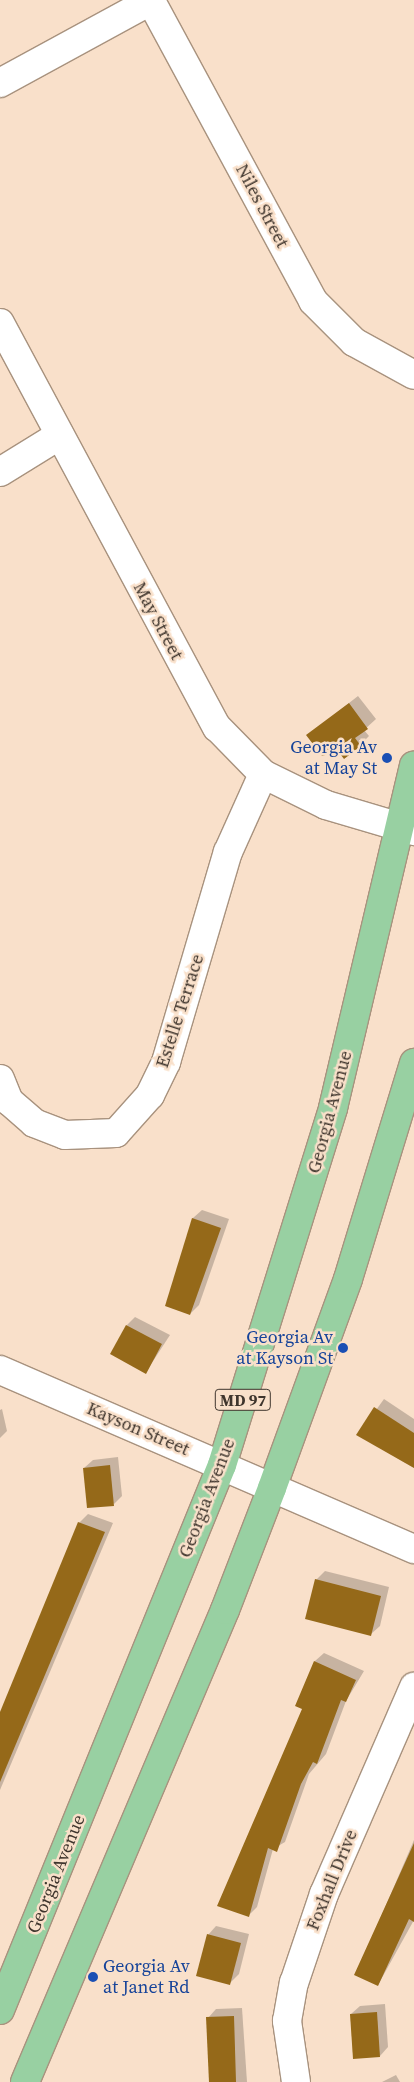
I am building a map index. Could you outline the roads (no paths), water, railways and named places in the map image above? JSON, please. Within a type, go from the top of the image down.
[{"type":"main road","name":"Georgia Avenue","points":[[0,2010],[222,1465],[333,1108],[408,829],[414,765]]},
{"type":"main road","name":"MD 97","points":[[25,2082],[225,1610],[272,1488],[348,1278],[414,1062]]},
{"type":"street","points":[[0,83],[151,0]]},
{"type":"street","name":"Niles Street","points":[[151,0],[313,302],[354,342],[414,375]]},
{"type":"street","name":"May Street","points":[[0,323],[196,692],[217,727],[263,774],[326,805],[408,829]]},
{"type":"street","points":[[0,472],[60,435]]},
{"type":"street","name":"Estelle Terrace","points":[[0,1079],[9,1101],[34,1123],[65,1135],[116,1133],[150,1094],[166,1062],[228,852],[263,774]]},
{"type":"street","name":"Kayson Street","points":[[0,1370],[414,1548]]},
{"type":"street","name":"Foxhall Drive","points":[[296,2082],[287,2021],[294,1983],[324,1894],[414,1687]]},
{"type":"place","name":"Georgia Av at May St","points":[[387,758]]},
{"type":"place","name":"Georgia Av at Kayson St","points":[[343,1348]]},
{"type":"place","name":"Georgia Av at Janet Rd","points":[[93,1977]]}]
